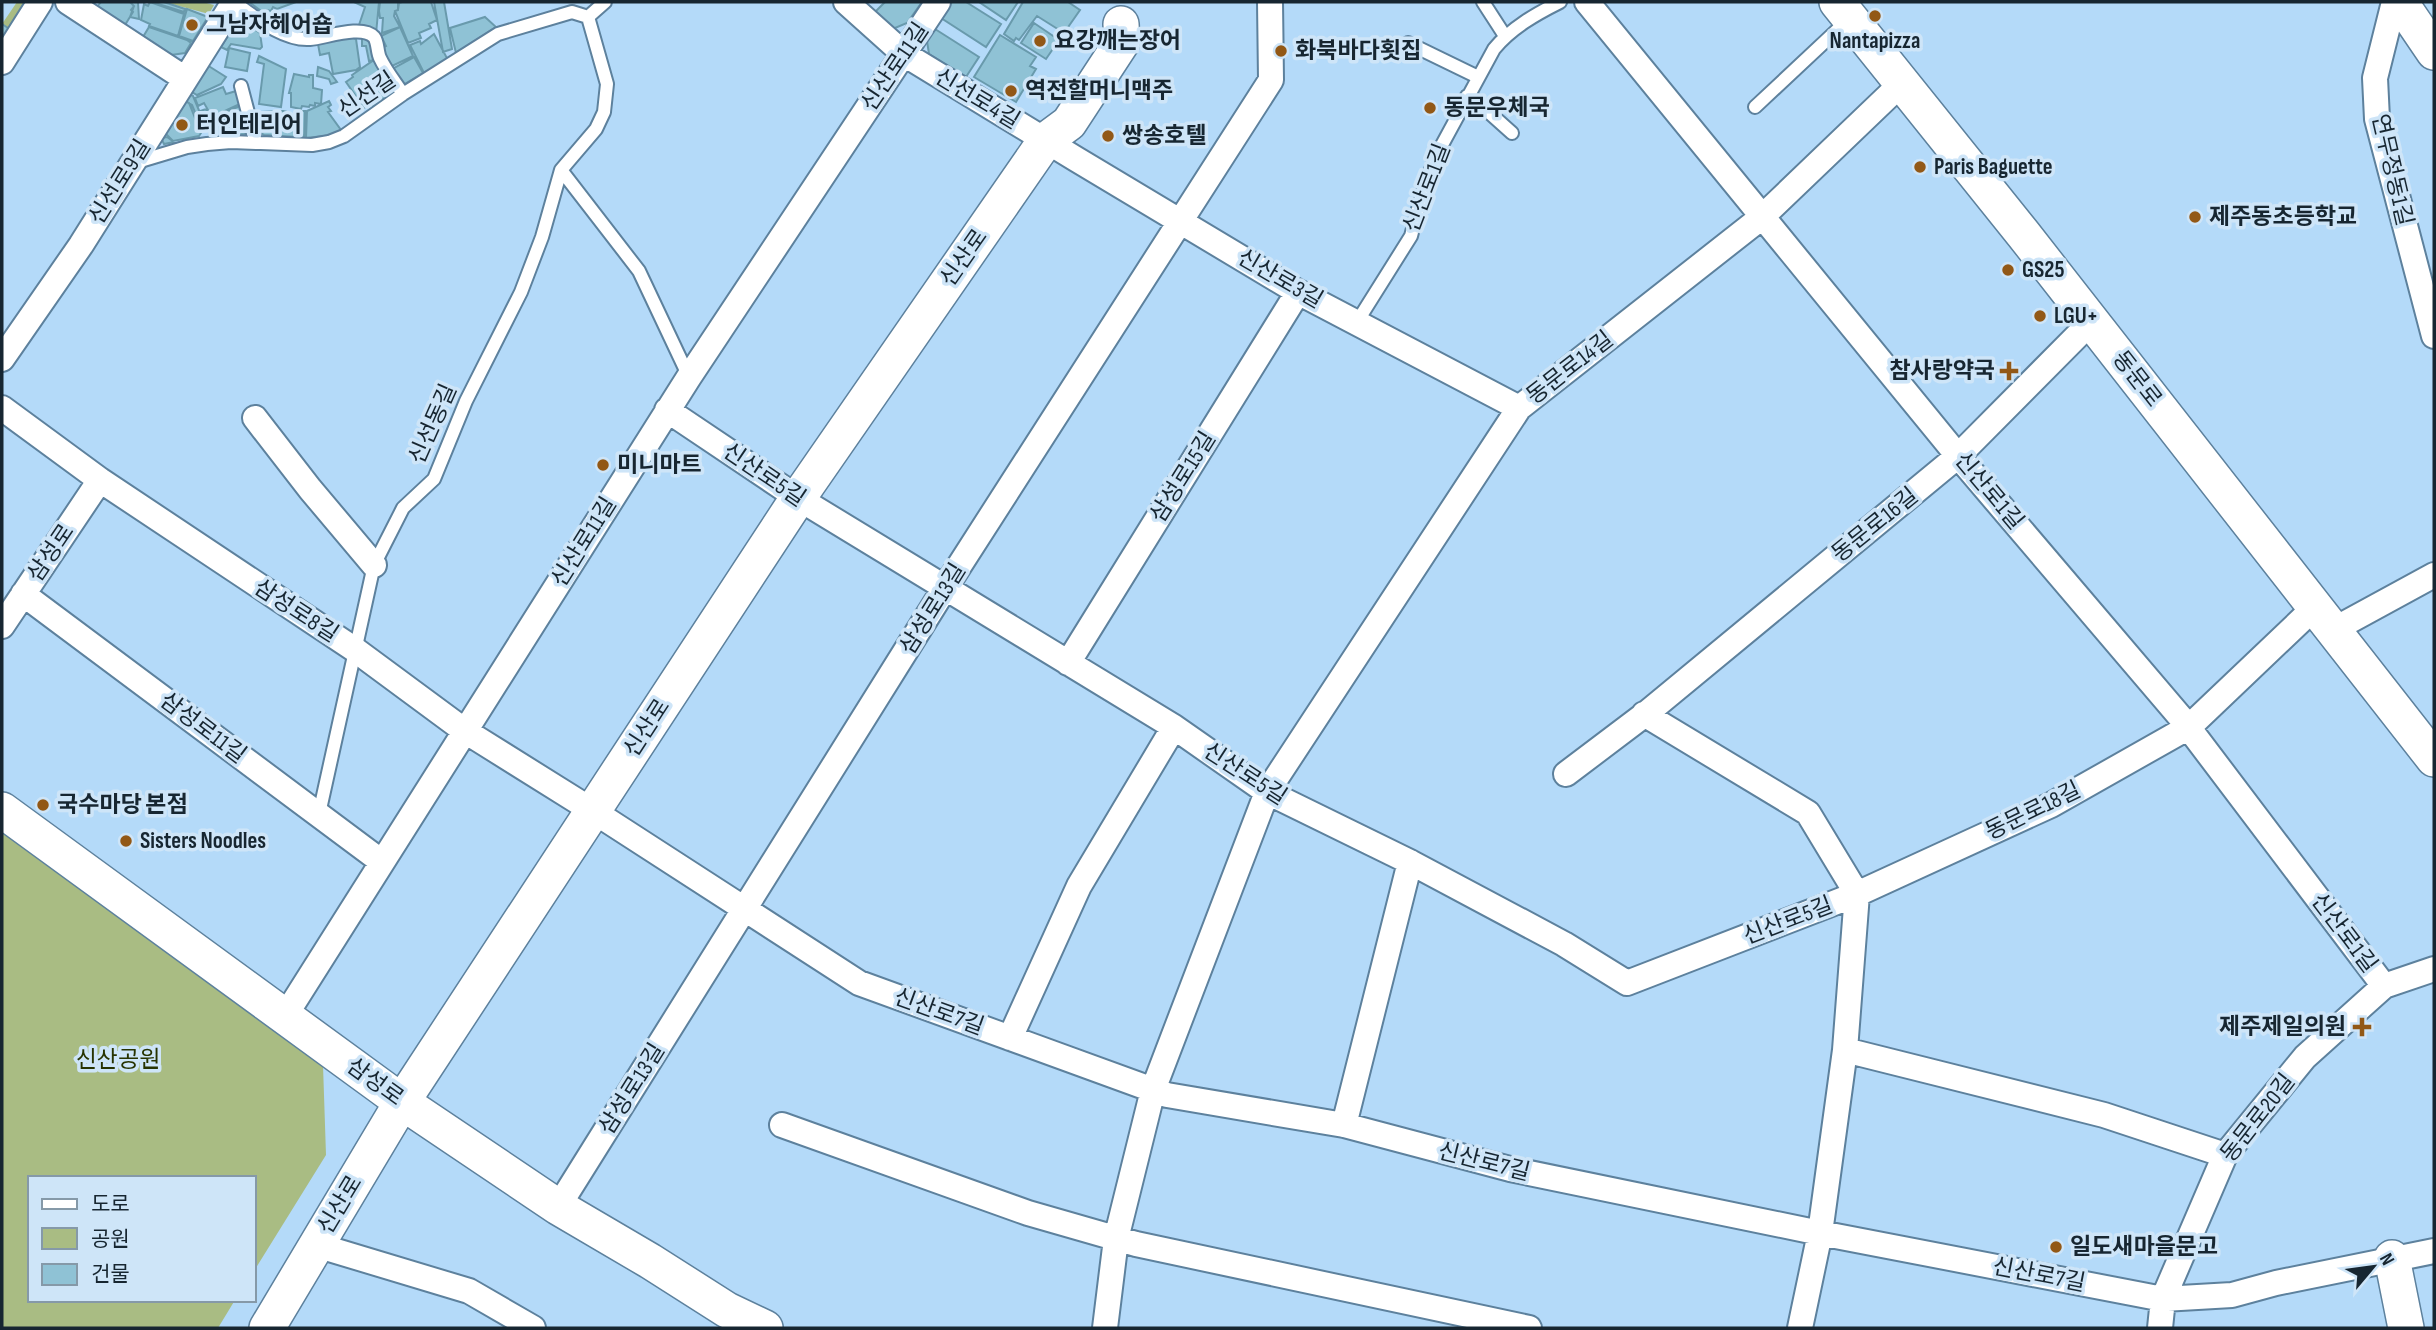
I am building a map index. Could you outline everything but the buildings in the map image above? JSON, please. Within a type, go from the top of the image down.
[{"type":"main road","points":[[2400,2],[2434,52]]},
{"type":"main road","name":"동문로","points":[[1844,10],[2092,321],[2434,759]]},
{"type":"main road","name":"신산로","points":[[272,1326],[316,1245],[402,1102],[798,498],[1046,140],[1053,109],[1105,30],[1128,13]]},
{"type":"main road","name":"삼성로","points":[[2,810],[402,1102],[558,1207],[650,1261],[722,1319],[765,1328]]},
{"type":"main road","points":[[2392,1258],[2406,1328]]},
{"type":"street","points":[[2,62],[40,2]]},
{"type":"street","points":[[68,2],[184,78]]},
{"type":"street","name":"신선로9길","points":[[2,359],[80,245],[234,2]]},
{"type":"street","name":"신선로4길","points":[[846,2],[904,54],[1046,140]]},
{"type":"street","name":"신산로11길","points":[[285,1016],[667,410],[938,2]]},
{"type":"street","name":"삼성로13길","points":[[558,1207],[945,588],[1272,80],[1270,2]]},
{"type":"street","name":"신산로1길","points":[[1587,2],[1958,456],[2189,727],[2384,986]]},
{"type":"street","name":"연무정동1길","points":[[2394,2],[2375,78],[2377,119],[2434,336]]},
{"type":"street","name":"동문로14길","points":[[1105,1328],[1116,1239],[1153,1090],[1267,792],[1519,408],[1762,217],[1903,82]]},
{"type":"street","name":"신산로3길","points":[[1046,140],[1298,292],[1519,408]]},
{"type":"street","name":"삼성로15길","points":[[1068,663],[1298,292]]},
{"type":"street","name":"동문로16길","points":[[1566,774],[1644,715],[1958,456],[2092,321]]},
{"type":"street","name":"삼성로8길","points":[[2,408],[100,481],[354,649],[465,731],[593,811]]},
{"type":"street","name":"신산로5길","points":[[667,410],[798,498],[1174,727],[1267,792],[1410,862],[1564,944],[1627,984],[1857,894]]},
{"type":"street","points":[[255,418],[374,565]]},
{"type":"street","name":"삼성로","points":[[2,626],[100,481]]},
{"type":"street","name":"동문로18길","points":[[1857,894],[2051,805],[2189,727],[2324,619],[2434,575]]},
{"type":"street","name":"삼성로11길","points":[[23,594],[382,862]]},
{"type":"street","points":[[1644,715],[1808,813],[1857,894],[1845,1050],[1820,1233],[1800,1328]]},
{"type":"street","points":[[1010,1038],[1079,886],[1174,727]]},
{"type":"street","name":"신산로7길","points":[[593,811],[859,983],[1167,1096],[1344,1125],[1510,1169],[1820,1233],[2164,1299],[2232,1295],[2276,1283],[2434,1251]]},
{"type":"street","points":[[1344,1125],[1410,862]]},
{"type":"street","name":"동문로20길","points":[[2160,1328],[2164,1299],[2225,1155],[2305,1057],[2384,986],[2434,969]]},
{"type":"street","points":[[1845,1050],[2104,1115],[2225,1155]]},
{"type":"street","points":[[782,1125],[1028,1213],[1116,1239],[1529,1328]]},
{"type":"street","points":[[316,1245],[469,1291],[533,1328]]},
{"type":"lane","points":[[234,2],[259,20],[296,38],[314,39],[353,32],[371,35],[376,41],[381,60],[404,94]]},
{"type":"lane","points":[[561,2],[572,12],[588,17],[606,2]]},
{"type":"lane","points":[[1483,2],[1505,36]]},
{"type":"lane","name":"신산로1길","points":[[1357,322],[1410,236],[1431,168],[1478,77],[1505,36],[1544,9],[1560,2]]},
{"type":"lane","points":[[1755,107],[1844,10]]},
{"type":"lane","name":"신선길","points":[[131,164],[187,147],[231,142],[312,145],[329,142],[344,136],[498,34],[572,12]]},
{"type":"lane","name":"신선동길","points":[[319,814],[374,565],[402,508],[434,479],[466,401],[521,292],[542,237],[561,170],[596,129],[604,112],[607,84],[588,17]]},
{"type":"lane","points":[[1408,43],[1478,77]]},
{"type":"lane","points":[[241,86],[256,143]]},
{"type":"lane","points":[[1467,96],[1474,99],[1512,133]]},
{"type":"lane","points":[[561,170],[639,271],[689,377]]},
{"type":"green space","points":[[17,2],[28,2],[11,30],[2,24]]},
{"type":"green space","points":[[164,2],[203,2],[214,5],[209,14]]},
{"type":"green space","name":"신산공원","points":[[2,832],[323,1065],[326,1155],[256,1268],[256,1176],[28,1176],[28,1302],[234,1302],[218,1328],[2,1328]]},
{"type":"place","name":"Nantapizza","points":[[1875,16]]},
{"type":"place","name":"그남자헤어숍","points":[[192,25]]},
{"type":"place","name":"요강깨는장어","points":[[1040,41]]},
{"type":"place","name":"화북바다횟집","points":[[1281,51]]},
{"type":"place","name":"역전할머니맥주","points":[[1011,91]]},
{"type":"place","name":"동문우체국","points":[[1430,108]]},
{"type":"place","name":"터인테리어","points":[[182,125]]},
{"type":"place","name":"쌍송호텔","points":[[1108,136]]},
{"type":"place","name":"Paris Baguette","points":[[1920,167]]},
{"type":"place","name":"제주동초등학교","points":[[2195,217]]},
{"type":"place","name":"GS25","points":[[2008,270]]},
{"type":"place","name":"LGU+","points":[[2040,316]]},
{"type":"place","name":"참사랑약국","points":[[2009,371]]},
{"type":"place","name":"미니마트","points":[[603,465]]},
{"type":"place","name":"국수마당 본점","points":[[43,805]]},
{"type":"place","name":"Sisters Noodles","points":[[126,841]]},
{"type":"place","name":"제주제일의원","points":[[2362,1027]]},
{"type":"place","name":"일도새마을문고","points":[[2056,1247]]}]
